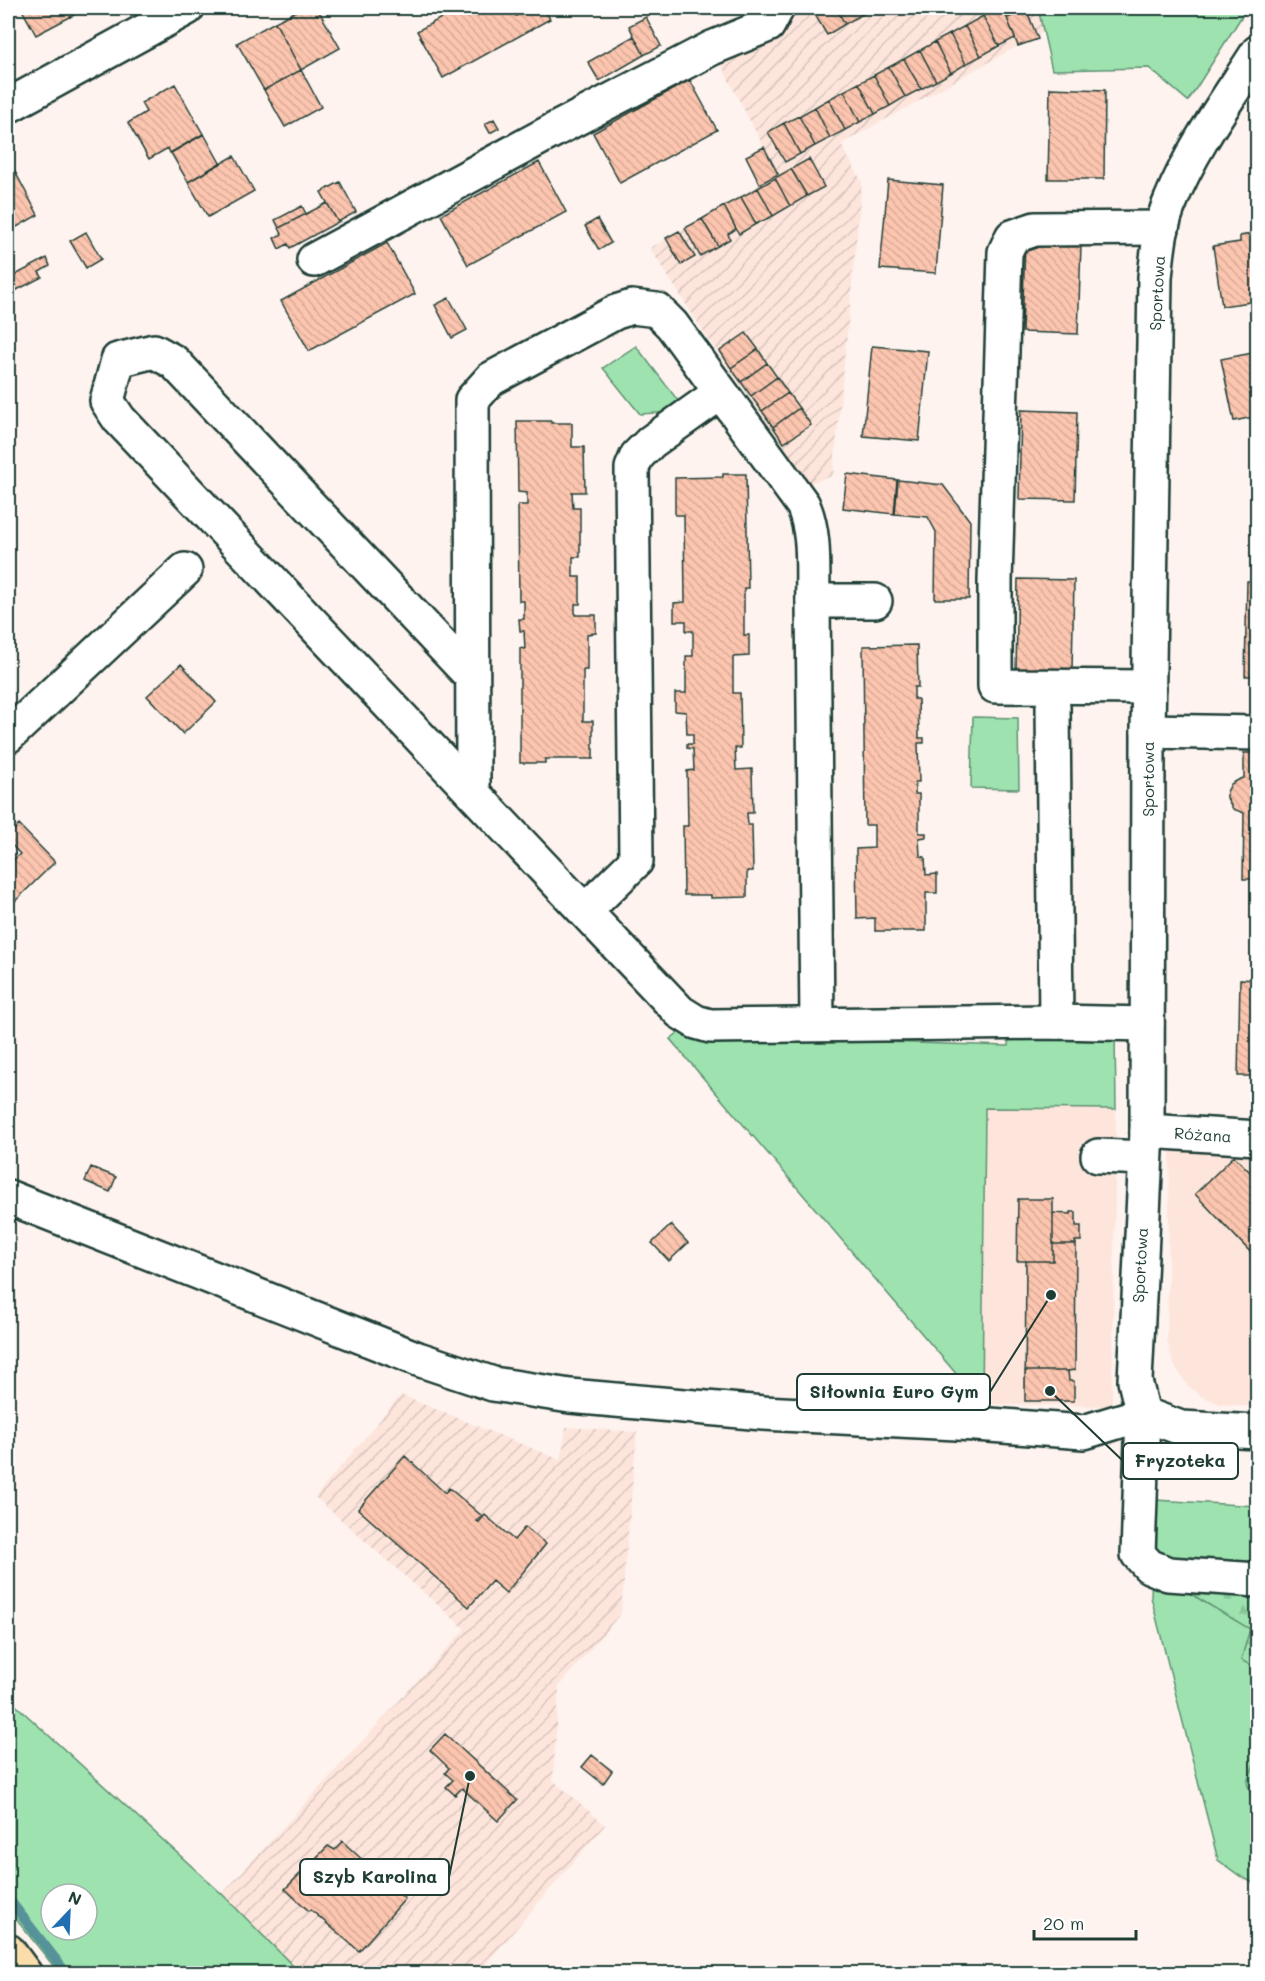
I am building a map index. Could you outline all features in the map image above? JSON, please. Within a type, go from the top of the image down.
[{"type":"main road","points":[[8,1951],[25,1974]]},
{"type":"street","points":[[8,106],[187,8]]},
{"type":"street","points":[[314,260],[691,58],[768,25],[777,8]]},
{"type":"street","name":"Sportowa","points":[[1257,52],[1194,155],[1171,200],[1162,228],[1155,277],[1148,731],[1146,1145],[1135,1381],[1143,1414],[1138,1554],[1149,1566],[1168,1574],[1257,1580]]},
{"type":"street","points":[[1149,687],[995,686],[995,581],[1005,252],[1012,237],[1035,229],[1162,228]]},
{"type":"street","points":[[473,791],[472,400],[491,379],[616,312],[632,306],[657,310],[672,325],[803,505],[809,520],[812,540],[813,601],[817,1024]]},
{"type":"street","points":[[472,676],[174,362],[154,351],[118,360],[107,400],[119,419],[680,1012],[696,1023],[710,1026],[1056,1022],[1147,1024]]},
{"type":"street","points":[[585,911],[636,861],[632,468],[637,456],[651,442],[720,393]]},
{"type":"street","points":[[8,736],[185,570]]},
{"type":"street","points":[[813,601],[875,602]]},
{"type":"street","points":[[1053,707],[1056,1022]]},
{"type":"street","points":[[1148,731],[1257,733]]},
{"type":"street","name":"Różana","points":[[1098,1156],[1146,1145],[1257,1138]]},
{"type":"street","points":[[8,1197],[418,1359],[493,1384],[570,1396],[763,1413],[1084,1432],[1143,1414],[1181,1428],[1257,1432]]},
{"type":"shaded area","points":[[753,8],[1038,8],[1043,32],[841,144],[862,182],[833,476],[810,483],[707,337],[650,248],[778,174],[704,33],[743,18]]},
{"type":"shaded area","points":[[985,1108],[1116,1109],[1112,1406],[982,1404]]},
{"type":"shaded area","points":[[1170,1144],[1257,1149],[1257,1407],[1220,1404],[1201,1396],[1187,1385],[1173,1363],[1167,1341]]},
{"type":"shaded area","points":[[401,1395],[561,1460],[566,1427],[637,1432],[621,1613],[559,1686],[553,1780],[605,1825],[478,1973],[300,1973],[222,1894],[465,1629],[315,1497]]},
{"type":"green space","points":[[1038,8],[1247,8],[1188,101],[1149,68],[1052,70]]},
{"type":"green space","points":[[636,346],[686,411],[640,414],[603,368]]},
{"type":"green space","points":[[973,717],[1018,718],[1019,789],[971,788]]},
{"type":"green space","points":[[686,1027],[884,1030],[884,1042],[1008,1046],[1009,1034],[1115,1035],[1116,1109],[985,1108],[982,1404],[670,1039]]},
{"type":"green space","points":[[1155,1500],[1257,1506],[1257,1885],[1218,1860],[1151,1597]]},
{"type":"green space","points":[[1184,1590],[1257,1596],[1257,1669],[1241,1660],[1250,1629]]},
{"type":"green space","points":[[8,1698],[222,1894],[300,1973],[59,1973],[8,1909]]},
{"type":"green space","points":[[1257,1757],[1258,1817],[1247,1782]]},
{"type":"building","points":[[21,8],[87,8],[36,35]]},
{"type":"building","points":[[302,8],[317,8],[340,48],[301,70],[275,22]]},
{"type":"building","points":[[443,8],[512,8],[516,16],[531,8],[544,8],[550,19],[443,78],[417,31],[447,15]]},
{"type":"building","points":[[811,8],[836,8],[845,24],[827,35]]},
{"type":"building","points":[[836,8],[857,8],[861,15],[845,24]]},
{"type":"building","points":[[857,8],[876,8],[861,15]]},
{"type":"building","points":[[1003,8],[1015,38],[999,46],[983,16]]},
{"type":"building","points":[[1027,11],[1038,39],[1018,46],[1007,18]]},
{"type":"building","points":[[983,16],[999,46],[981,56],[965,26]]},
{"type":"building","points":[[646,17],[661,46],[644,55],[629,26]]},
{"type":"building","points":[[275,22],[301,70],[264,90],[237,43]]},
{"type":"building","points":[[965,26],[981,56],[966,64],[950,34]]},
{"type":"building","points":[[950,34],[966,64],[951,73],[935,42]]},
{"type":"building","points":[[634,36],[644,55],[599,81],[588,62]]},
{"type":"building","points":[[935,42],[951,73],[936,81],[920,50]]},
{"type":"building","points":[[920,50],[936,81],[921,89],[904,59]]},
{"type":"building","points":[[904,59],[921,89],[905,97],[889,67]]},
{"type":"building","points":[[889,67],[905,97],[890,106],[874,75]]},
{"type":"building","points":[[301,70],[321,107],[285,127],[264,90]]},
{"type":"building","points":[[874,75],[890,106],[875,114],[859,83]]},
{"type":"building","points":[[690,80],[717,130],[620,183],[593,133]]},
{"type":"building","points":[[859,83],[875,114],[860,122],[844,91]]},
{"type":"building","points":[[175,84],[203,134],[170,153],[168,148],[149,159],[128,123],[146,112],[141,103]]},
{"type":"building","points":[[1050,88],[1105,90],[1104,179],[1048,179]]},
{"type":"building","points":[[844,91],[860,122],[845,130],[829,99]]},
{"type":"building","points":[[829,99],[845,130],[830,138],[815,107]]},
{"type":"building","points":[[815,107],[830,138],[815,146],[799,116]]},
{"type":"building","points":[[799,116],[815,146],[800,154],[784,123]]},
{"type":"building","points":[[494,119],[499,128],[490,133],[485,124]]},
{"type":"building","points":[[784,123],[800,154],[785,162],[768,132]]},
{"type":"building","points":[[204,134],[220,163],[188,182],[171,153]]},
{"type":"building","points":[[764,147],[778,174],[760,184],[746,156]]},
{"type":"building","points":[[234,156],[254,191],[208,217],[188,182]]},
{"type":"building","points":[[809,159],[824,187],[807,196],[791,169]]},
{"type":"building","points":[[539,162],[566,212],[468,265],[441,215]]},
{"type":"building","points":[[12,166],[38,215],[8,232],[8,168]]},
{"type":"building","points":[[791,169],[807,196],[790,206],[775,178]]},
{"type":"building","points":[[775,178],[790,206],[773,216],[758,188]]},
{"type":"building","points":[[888,180],[943,185],[936,273],[880,269]]},
{"type":"building","points":[[340,182],[356,212],[338,222],[321,192]]},
{"type":"building","points":[[758,188],[773,216],[756,224],[741,197]]},
{"type":"building","points":[[741,197],[756,224],[739,234],[724,206]]},
{"type":"building","points":[[327,203],[338,222],[290,248],[288,244],[279,249],[274,238],[282,234],[279,228]]},
{"type":"building","points":[[302,206],[306,214],[279,228],[275,220]]},
{"type":"building","points":[[724,206],[736,229],[728,234],[730,239],[718,246],[702,219]]},
{"type":"building","points":[[597,219],[611,243],[599,250],[585,226]]},
{"type":"building","points":[[702,219],[718,246],[700,256],[685,228]]},
{"type":"building","points":[[679,231],[695,257],[681,265],[666,238]]},
{"type":"building","points":[[86,232],[101,259],[86,268],[70,241]]},
{"type":"building","points":[[1258,233],[1258,301],[1222,306],[1213,246],[1240,242],[1240,236]]},
{"type":"building","points":[[387,243],[415,294],[309,351],[281,301]]},
{"type":"building","points":[[1025,243],[1081,245],[1078,334],[1022,332]]},
{"type":"building","points":[[47,258],[50,266],[39,272],[42,277],[11,293],[8,290],[8,279]]},
{"type":"building","points":[[449,298],[467,330],[452,338],[435,305]]},
{"type":"building","points":[[746,333],[758,349],[731,368],[720,351]]},
{"type":"building","points":[[872,346],[928,351],[919,441],[863,436]]},
{"type":"building","points":[[758,349],[767,363],[741,382],[731,368]]},
{"type":"building","points":[[1258,352],[1258,416],[1234,421],[1221,359]]},
{"type":"building","points":[[767,363],[777,377],[751,396],[741,382]]},
{"type":"building","points":[[777,377],[788,393],[762,411],[751,396]]},
{"type":"building","points":[[788,393],[799,408],[773,427],[762,411]]},
{"type":"building","points":[[799,408],[811,425],[784,443],[773,427]]},
{"type":"building","points":[[1021,410],[1077,412],[1075,500],[1019,499]]},
{"type":"building","points":[[517,421],[572,423],[572,447],[584,447],[585,492],[572,492],[573,508],[580,508],[580,557],[573,557],[573,577],[580,577],[580,604],[575,604],[575,615],[596,615],[596,633],[587,634],[587,670],[583,670],[583,721],[593,721],[593,759],[545,759],[545,763],[520,763],[520,648],[525,649],[524,631],[520,631],[519,619],[524,619],[524,601],[519,601],[518,505],[527,505],[527,493],[518,492]]},
{"type":"building","points":[[723,474],[746,474],[748,588],[744,588],[744,635],[749,635],[749,656],[733,657],[733,693],[740,693],[741,748],[735,748],[736,770],[752,769],[753,813],[747,813],[748,825],[752,825],[753,871],[747,871],[747,897],[711,898],[711,895],[684,895],[683,826],[688,826],[687,771],[694,770],[693,749],[687,748],[687,744],[693,744],[693,734],[687,734],[686,712],[675,711],[675,693],[686,693],[686,656],[693,656],[693,631],[686,631],[686,621],[674,621],[674,603],[685,602],[684,515],[675,515],[675,478],[723,477]]},
{"type":"building","points":[[847,474],[897,480],[894,514],[843,508]]},
{"type":"building","points":[[898,480],[943,485],[970,521],[969,599],[935,599],[936,532],[928,517],[895,514]]},
{"type":"building","points":[[1018,579],[1074,580],[1072,670],[1016,669]]},
{"type":"building","points":[[1247,581],[1258,581],[1258,676],[1245,676]]},
{"type":"building","points":[[917,645],[918,687],[914,687],[914,699],[918,699],[919,738],[924,738],[924,743],[918,743],[919,782],[915,782],[915,794],[919,794],[919,833],[926,833],[926,837],[919,838],[920,856],[925,857],[926,875],[937,874],[937,893],[926,893],[926,931],[875,931],[875,918],[857,919],[856,849],[874,848],[874,825],[865,825],[863,646]]},
{"type":"building","points":[[181,664],[216,702],[183,734],[147,696]]},
{"type":"building","points":[[1244,753],[1258,753],[1258,879],[1243,879],[1244,813],[1233,809],[1227,798],[1231,784],[1244,778]]},
{"type":"building","points":[[19,825],[55,862],[8,908],[8,865],[20,854],[8,841],[8,836]]},
{"type":"building","points":[[1240,979],[1258,980],[1258,1089],[1255,1089],[1255,1076],[1238,1076]]},
{"type":"building","points":[[1234,1156],[1258,1180],[1258,1267],[1251,1260],[1254,1256],[1195,1194]]},
{"type":"building","points":[[91,1167],[116,1177],[110,1192],[85,1181]]},
{"type":"building","points":[[1018,1199],[1053,1199],[1053,1261],[1017,1261]]},
{"type":"building","points":[[1071,1212],[1076,1212],[1076,1226],[1081,1226],[1081,1241],[1075,1241],[1076,1244],[1053,1244],[1053,1213],[1071,1214]]},
{"type":"building","points":[[671,1225],[688,1243],[669,1261],[652,1243]]},
{"type":"building","points":[[1053,1244],[1076,1244],[1075,1370],[1068,1371],[1069,1381],[1074,1381],[1074,1401],[1025,1401],[1026,1261],[1053,1261]]},
{"type":"building","points":[[1025,1371],[1068,1371],[1069,1381],[1074,1381],[1074,1401],[1025,1401]]},
{"type":"building","points":[[405,1456],[445,1493],[449,1488],[482,1516],[477,1521],[479,1522],[485,1515],[514,1540],[525,1527],[546,1544],[506,1593],[492,1581],[469,1607],[358,1509]]},
{"type":"building","points":[[445,1734],[517,1800],[498,1821],[462,1788],[455,1795],[446,1787],[453,1780],[445,1773],[449,1768],[430,1750]]},
{"type":"building","points":[[592,1755],[612,1771],[603,1784],[582,1767]]},
{"type":"building","points":[[342,1841],[405,1899],[359,1951],[285,1889],[328,1846],[335,1850]]},
{"type":"waterway","points":[[8,1898],[67,1974]]},
{"type":"place","name":"Siłownia Euro Gym","points":[[1051,1295]]},
{"type":"place","name":"Fryzoteka","points":[[1050,1391]]},
{"type":"place","name":"Szyb Karolina","points":[[470,1776]]}]
